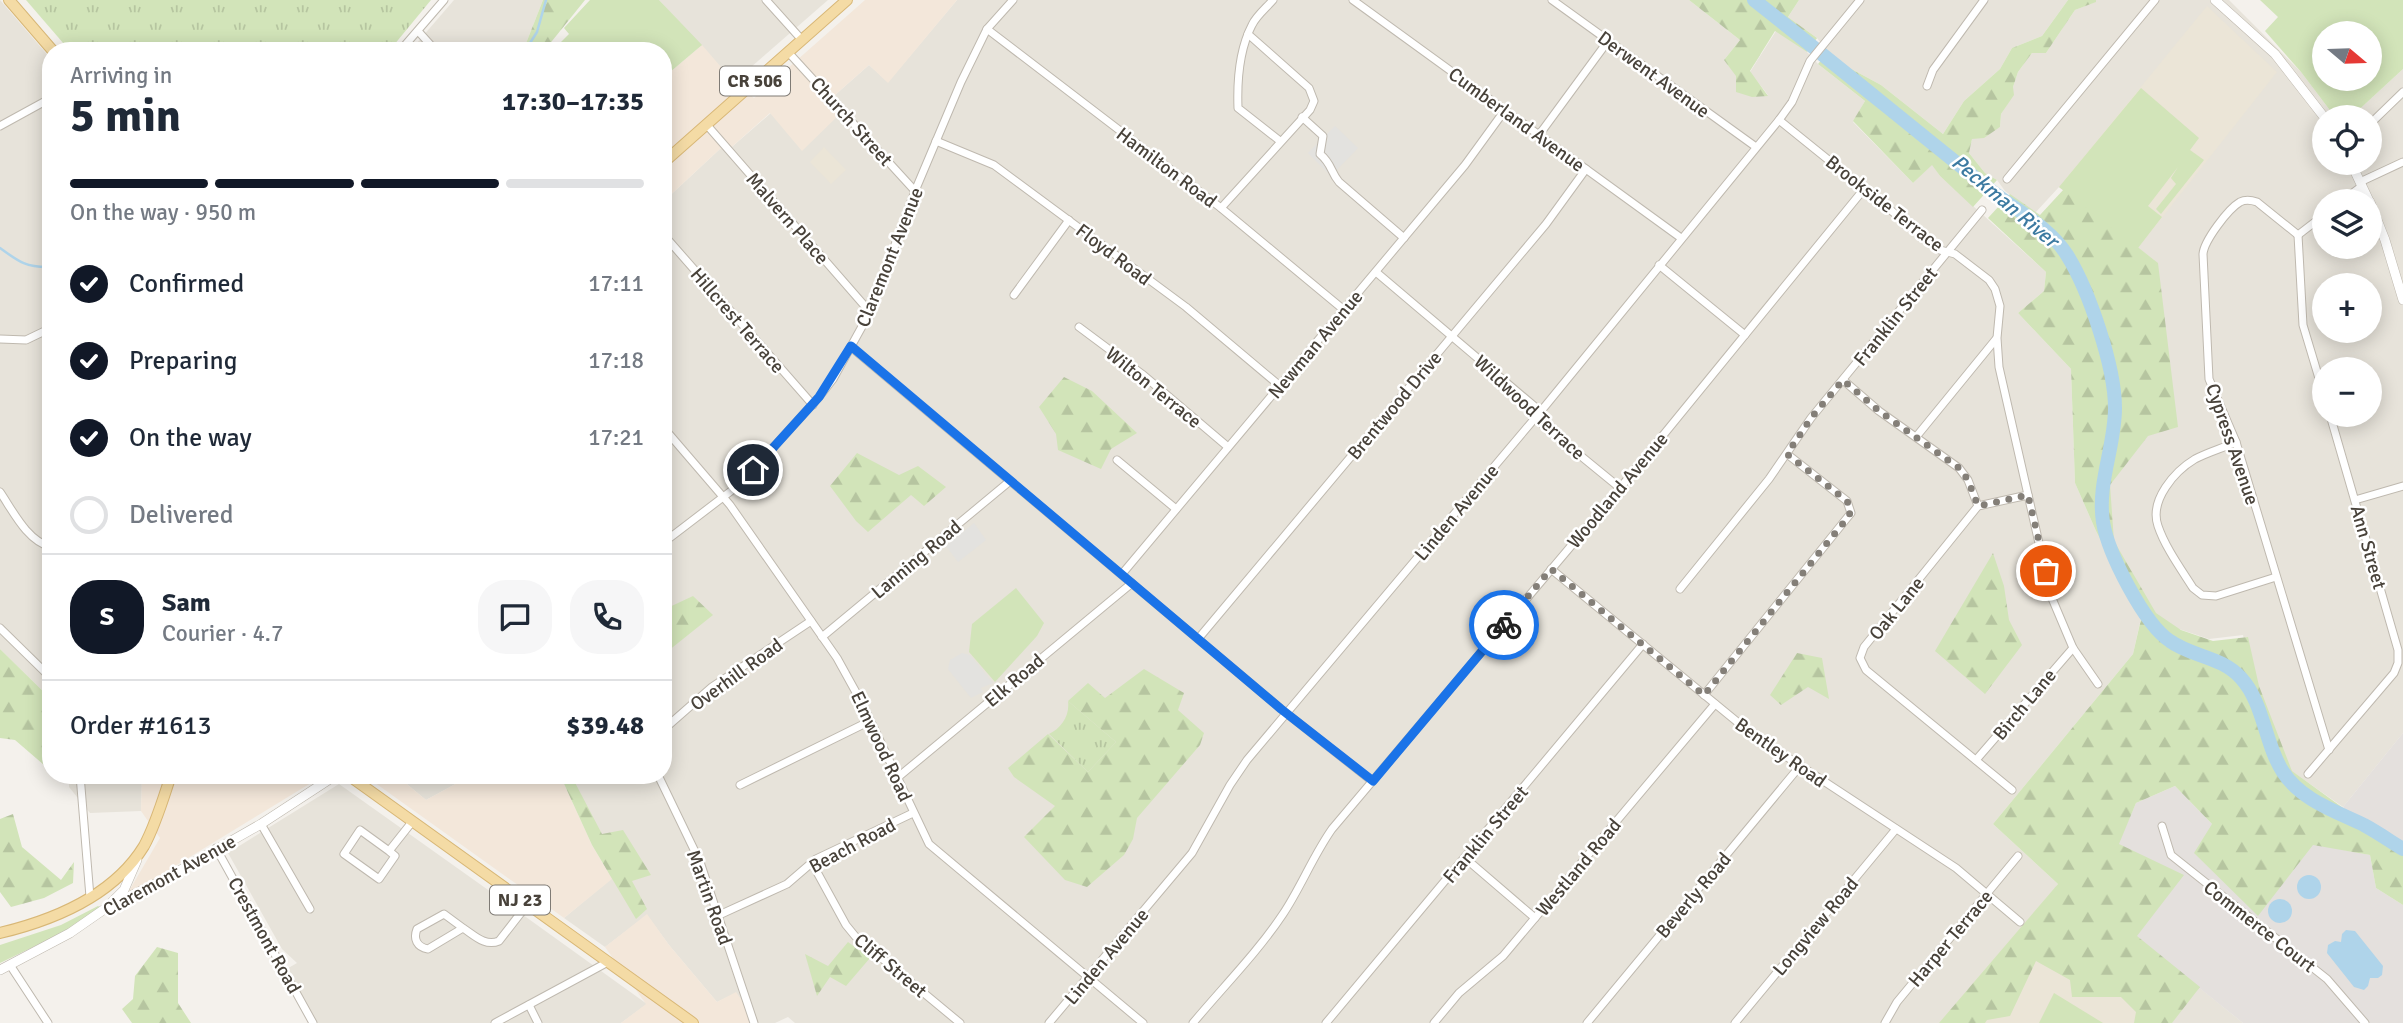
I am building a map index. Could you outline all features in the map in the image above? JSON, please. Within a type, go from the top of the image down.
[{"type":"main road","points":[[9,0],[45,42]]},
{"type":"main road","name":"CR 506","points":[[672,155],[847,0]]},
{"type":"main road","points":[[0,933],[50,917],[90,897],[116,880],[144,844],[156,820],[168,784]]},
{"type":"main road","name":"NJ 23","points":[[360,784],[693,1023]]},
{"type":"street","points":[[409,42],[444,0]]},
{"type":"street","points":[[766,0],[802,40]]},
{"type":"street","name":"Claremont Avenue","points":[[672,536],[753,470],[813,405],[833,379],[870,312],[915,191],[961,82],[987,29],[1013,0]]},
{"type":"street","points":[[1273,0],[1253,23],[1248,34],[1240,64],[1238,108],[1280,141]]},
{"type":"street","name":"Cumberland Avenue","points":[[1353,0],[1681,238]]},
{"type":"street","name":"Derwent Avenue","points":[[1552,0],[1756,147]]},
{"type":"street","name":"Linden Avenue","points":[[1049,1023],[1192,853],[1238,772],[1538,415],[1779,120],[1792,102],[1804,72],[1814,56],[1860,0]]},
{"type":"street","points":[[1927,86],[1933,69],[1984,0]]},
{"type":"street","points":[[2007,179],[2155,0]]},
{"type":"street","points":[[2215,0],[2275,54],[2315,105]]},
{"type":"street","name":"Hamilton Road","points":[[987,29],[1221,208],[1344,310]]},
{"type":"street","points":[[418,32],[427,42]]},
{"type":"street","points":[[1221,208],[1313,104],[1311,91],[1248,34]]},
{"type":"street","points":[[1539,135],[1608,41]]},
{"type":"street","name":"Church Street","points":[[788,52],[915,191]]},
{"type":"street","points":[[2382,112],[2403,92]]},
{"type":"street","points":[[0,127],[42,103]]},
{"type":"street","name":"Newman Avenue","points":[[1122,574],[1465,165],[1505,110]]},
{"type":"street","points":[[1302,117],[1323,136],[1320,154],[1331,163],[1333,174],[1339,182],[1404,238]]},
{"type":"street","name":"Brookside Terrace","points":[[1779,120],[1940,250],[1955,254],[1989,280],[1995,289],[2000,306],[1997,338],[1999,367],[2051,596],[2073,648],[2098,684]]},
{"type":"street","name":"Malvern Place","points":[[706,124],[870,312]]},
{"type":"street","name":"Floyd Road","points":[[936,141],[994,165],[1186,307],[1280,386]]},
{"type":"street","points":[[2355,189],[2403,162]]},
{"type":"street","name":"Brentwood Drive","points":[[1198,639],[1546,224],[1586,169]]},
{"type":"street","points":[[2357,175],[2363,189]]},
{"type":"street","name":"Woodland Avenue","points":[[1193,1023],[1277,922],[1324,841],[1620,488],[1864,189]]},
{"type":"street","name":"Cypress Avenue","points":[[2298,235],[2257,202],[2245,200],[2237,204],[2207,240],[2203,249],[2209,379],[2236,442],[2329,750]]},
{"type":"street","name":"Franklin Street","points":[[1680,589],[1787,454],[1811,418],[1982,210]]},
{"type":"street","points":[[1014,295],[1069,220]]},
{"type":"street","points":[[2312,224],[2298,235],[2303,325],[2312,357]]},
{"type":"street","points":[[2382,233],[2403,300]]},
{"type":"street","name":"Hillcrest Terrace","points":[[672,244],[813,405]]},
{"type":"street","points":[[1659,265],[1745,335]]},
{"type":"street","name":"Wildwood Terrace","points":[[1376,272],[1534,405],[1543,425],[1620,488]]},
{"type":"street","name":"Wilton Terrace","points":[[1079,327],[1142,374],[1228,447]]},
{"type":"street","points":[[0,339],[26,340],[42,332]]},
{"type":"street","points":[[1916,437],[1997,338]]},
{"type":"street","points":[[851,346],[1286,713],[1373,781]]},
{"type":"street","points":[[1843,380],[1962,471],[1978,506],[2028,495]]},
{"type":"street","name":"Ann Street","points":[[2308,774],[2394,673],[2399,659],[2334,427]]},
{"type":"street","name":"Elmwood Road","points":[[672,438],[723,497],[846,674],[933,849],[1143,1023]]},
{"type":"street","points":[[2236,442],[2195,459],[2182,469],[2160,498],[2157,510],[2158,527],[2193,588],[2202,595],[2216,596],[2276,578]]},
{"type":"street","points":[[1704,695],[1847,519],[1851,509],[1845,499],[1787,454]]},
{"type":"street","points":[[1116,460],[1176,509]]},
{"type":"street","name":"Lanning Road","points":[[822,637],[1010,481]]},
{"type":"street","points":[[2355,500],[2403,486]]},
{"type":"street","points":[[0,492],[32,537],[42,544]]},
{"type":"street","name":"Oak Lane","points":[[1978,506],[1864,647],[1860,658],[1866,670],[2012,790]]},
{"type":"street","name":"Bentley Road","points":[[1551,569],[1752,734],[1955,868],[2020,922]]},
{"type":"street","name":"Elk Road","points":[[897,778],[1132,583]]},
{"type":"street","name":"Overhill Road","points":[[672,722],[712,687],[811,621]]},
{"type":"street","points":[[0,628],[42,669]]},
{"type":"street","name":"Franklin Street","points":[[1326,1023],[1643,645]]},
{"type":"street","name":"Birch Lane","points":[[1976,760],[2073,648]]},
{"type":"street","name":"Westland Road","points":[[1434,1023],[1459,993],[1503,956],[1715,704]]},
{"type":"street","points":[[740,785],[870,721]]},
{"type":"street","name":"Beverly Road","points":[[1587,1023],[1800,766]]},
{"type":"street","points":[[81,784],[90,897]]},
{"type":"street","name":"Claremont Avenue","points":[[0,970],[70,933],[106,908],[163,880],[261,824],[322,784]]},
{"type":"street","name":"Martin Road","points":[[662,784],[700,862],[754,1023]]},
{"type":"street","name":"Beach Road","points":[[717,916],[787,884],[812,863],[913,813]]},
{"type":"street","points":[[389,851],[412,822]]},
{"type":"street","points":[[261,824],[310,909]]},
{"type":"street","name":"Commerce Court","points":[[2162,826],[2171,855],[2327,979],[2365,1023]]},
{"type":"street","name":"Longview Road","points":[[1734,1023],[1896,829]]},
{"type":"street","points":[[360,830],[389,851],[395,856],[379,879],[344,853],[360,830]]},
{"type":"street","points":[[106,908],[124,890],[144,844]]},
{"type":"street","name":"Crestmont Road","points":[[216,848],[313,1023]]},
{"type":"street","name":"Harper Terrace","points":[[1887,1022],[1897,1002],[2018,856]]},
{"type":"street","points":[[1465,858],[1535,918]]},
{"type":"street","name":"Cliff Street","points":[[812,863],[855,936],[960,1023]]},
{"type":"street","points":[[463,928],[428,949],[419,946],[416,940],[416,929],[444,914],[486,943],[496,943],[527,905]]},
{"type":"street","points":[[495,1023],[608,962]]},
{"type":"street","points":[[10,965],[48,1023]]},
{"type":"street","points":[[529,1005],[538,1023]]},
{"type":"shaded area","points":[[0,0],[42,49],[42,690],[0,649]]},
{"type":"shaded area","points":[[454,0],[543,0],[527,42],[418,42]]},
{"type":"shaded area","points":[[659,0],[828,0],[734,82]]},
{"type":"shaded area","points":[[865,0],[957,0],[888,83],[869,65],[835,95],[846,108],[802,151],[770,113],[726,152],[721,148],[672,194],[672,70],[702,45],[734,82],[754,98]]},
{"type":"shaded area","points":[[957,0],[1689,0],[1740,40],[1724,60],[1768,95],[1750,72],[1776,31],[1807,52],[1865,101],[1853,122],[1913,183],[1932,164],[1940,176],[2046,272],[2044,291],[2018,313],[2071,369],[2075,483],[2096,531],[2141,618],[2133,654],[1993,824],[2058,884],[2055,888],[2196,985],[2243,1023],[795,1023],[788,1017],[775,1023],[758,1023],[736,993],[717,1002],[647,915],[605,947],[564,918],[611,879],[564,784],[672,784],[672,194],[721,148],[726,152],[771,113],[802,150],[835,95],[869,65],[888,82]]},
{"type":"shaded area","points":[[1799,0],[2068,0],[2042,36],[2012,48],[2000,69],[1964,101],[1943,134],[1881,85],[1844,65],[1828,52],[1817,38],[1788,17]]},
{"type":"shaded area","points":[[2096,0],[2229,0],[2301,72],[2312,87],[2312,91],[2315,91],[2326,105],[2312,105],[2312,175],[2382,175],[2382,105],[2364,105],[2403,69],[2403,733],[2343,807],[2287,768],[2254,684],[2243,635],[2209,639],[2176,628],[2151,610],[2109,538],[2105,483],[2154,260],[2059,187],[2035,213],[1985,173],[1969,153],[1972,139],[2000,127],[2001,114],[2013,95],[2018,72],[2032,53],[2046,53],[2075,10]]},
{"type":"shaded area","points":[[2207,6],[2277,72],[2138,248],[2059,187]]},
{"type":"shaded area","points":[[1335,126],[1358,148],[1331,176],[1308,153]]},
{"type":"shaded area","points":[[824,147],[846,170],[831,184],[810,162]]},
{"type":"shaded area","points":[[974,523],[986,540],[958,562],[946,546]]},
{"type":"shaded area","points":[[962,653],[970,655],[993,683],[981,688],[983,692],[971,698],[948,669],[950,660]]},
{"type":"shaded area","points":[[2403,733],[2403,846],[2352,816],[2343,807]]},
{"type":"shaded area","points":[[69,784],[142,784],[141,811],[90,813]]},
{"type":"shaded area","points":[[142,784],[309,784],[126,896],[160,838],[141,811]]},
{"type":"shaded area","points":[[339,784],[647,1004],[621,1023],[317,1023],[285,970],[297,963],[282,949],[228,853]]},
{"type":"shaded area","points":[[377,784],[407,784],[426,800],[455,784],[564,784],[592,845],[612,879],[564,918]]},
{"type":"shaded area","points":[[407,784],[455,784],[426,800]]},
{"type":"shaded area","points":[[2175,786],[2212,824],[2370,855],[2376,888],[2403,905],[2403,1023],[2243,1023],[2132,934],[2118,844],[2136,803]]},
{"type":"shaded area","points":[[2054,889],[2166,1023],[1939,1023]]},
{"type":"shaded area","points":[[647,914],[717,1002],[736,992],[758,1023],[621,1023],[646,1004],[605,947]]},
{"type":"green space","points":[[26,0],[431,0],[396,42],[62,42]]},
{"type":"green space","points":[[543,0],[585,0],[551,42],[527,42]]},
{"type":"green space","points":[[590,0],[659,0],[702,45],[672,70],[672,42],[561,42],[569,34],[564,28]]},
{"type":"green space","points":[[1689,0],[1799,0],[1788,17],[1817,38],[1807,52],[1775,31],[1750,71],[1768,96],[1752,97],[1736,92],[1736,76],[1724,60],[1740,40]]},
{"type":"green space","points":[[2068,0],[2096,2],[2075,10],[2046,53],[2032,53],[2018,72],[2013,87],[2014,95],[2001,114],[2000,127],[1984,138],[1972,139],[1969,153],[1985,173],[1997,180],[1973,207],[1932,165],[1913,183],[1853,121],[1865,101],[1818,64],[1828,52],[1844,65],[1881,85],[1943,134],[1964,101],[2000,69],[2012,48],[2042,36]]},
{"type":"green space","points":[[2260,0],[2403,0],[2403,69],[2382,88],[2382,21],[2312,21],[2312,87],[2265,31],[2278,17]]},
{"type":"green space","points":[[2141,88],[2199,138],[2190,150],[2204,160],[2161,214],[2156,209],[2176,184],[2171,178],[2178,167],[2148,206],[2162,217],[2138,248],[2059,187]]},
{"type":"green space","points":[[2315,91],[2379,91],[2364,105],[2326,105]]},
{"type":"green space","points":[[2064,189],[2158,263],[2178,427],[2148,436],[2110,485],[2114,541],[2156,613],[2181,630],[2213,641],[2248,637],[2259,686],[2292,771],[2357,818],[2403,846],[2403,905],[2376,888],[2370,855],[2313,845],[2258,916],[2194,853],[2212,824],[2175,786],[2136,803],[2119,844],[2184,875],[2137,936],[2200,987],[2172,1023],[2134,1023],[2136,1012],[2121,997],[2072,997],[2070,980],[2036,961],[2010,1016],[1987,1020],[1985,1023],[1939,1023],[2058,884],[1993,824],[2133,654],[2141,619],[2075,483],[2071,369],[2018,313],[2044,291],[2046,272],[1988,218],[2010,194],[2040,215]]},
{"type":"green space","points":[[1064,377],[1092,391],[1137,433],[1111,449],[1101,469],[1058,450],[1056,434],[1039,407]]},
{"type":"green space","points":[[857,453],[899,475],[918,466],[946,487],[924,506],[911,495],[868,532],[856,521],[830,486]]},
{"type":"green space","points":[[1993,553],[2004,586],[2009,620],[2022,645],[1985,694],[1935,651]]},
{"type":"green space","points":[[1016,588],[1044,623],[1037,636],[995,682],[969,652],[972,624]]},
{"type":"green space","points":[[693,596],[713,615],[672,648],[672,606]]},
{"type":"green space","points":[[0,649],[42,690],[42,763],[15,740],[0,738]]},
{"type":"green space","points":[[1797,653],[1822,658],[1829,699],[1808,687],[1781,705],[1770,695]]},
{"type":"green space","points":[[1144,669],[1184,693],[1178,710],[1204,733],[1200,745],[1137,818],[1133,839],[1124,855],[1087,887],[1065,880],[1024,837],[1055,806],[1014,777],[1008,768],[1048,734],[1088,772],[1116,742],[1068,701],[1088,683],[1105,698]]},
{"type":"green space","points":[[1068,701],[1116,742],[1088,772],[1049,734],[1064,721],[1068,712]]},
{"type":"green space","points":[[564,784],[576,784],[602,834],[623,830],[651,875],[632,881],[647,909],[636,919],[592,845]]},
{"type":"green space","points":[[13,814],[22,847],[61,880],[74,862],[73,883],[44,898],[11,907],[0,892],[0,819]]},
{"type":"green space","points":[[100,907],[81,924],[0,963],[0,945],[61,925]]},
{"type":"green space","points":[[848,942],[870,958],[846,986],[830,977],[817,996],[805,954],[828,966]]},
{"type":"green space","points":[[157,947],[178,953],[178,1003],[191,1023],[132,1023],[122,1009],[133,999],[135,976]]},
{"type":"green space","points":[[2054,993],[2103,1023],[2039,1023]]},
{"type":"water","points":[[2309,875],[2320,882],[2321,887],[2314,898],[2309,899],[2298,892],[2297,887],[2304,876]]},
{"type":"water","points":[[2280,899],[2288,903],[2292,911],[2288,919],[2280,923],[2272,919],[2268,911],[2272,903]]},
{"type":"water","points":[[2346,930],[2355,931],[2383,966],[2382,975],[2370,978],[2364,990],[2354,987],[2327,953],[2328,945],[2335,941],[2341,942],[2342,934]]},
{"type":"waterway","points":[[531,42],[537,32],[546,0]]},
{"type":"waterway","name":"Peckman River","points":[[1754,0],[1988,188],[2051,235],[2067,255],[2092,308],[2111,372],[2115,408],[2102,493],[2103,522],[2112,551],[2129,587],[2149,620],[2170,641],[2225,665],[2241,678],[2255,699],[2277,761],[2290,782],[2319,804],[2364,825],[2403,849]]},
{"type":"waterway","points":[[0,248],[24,263],[42,266]]},
{"type":"way so far","points":[[1504,625],[1551,569],[1704,695],[1851,513],[1847,501],[1787,454],[1811,418],[1843,380],[1879,411],[1959,468],[1968,480],[1978,506],[2028,495],[2046,571]]},
{"type":"route","points":[[753,470],[819,397],[833,379],[851,346],[1281,709],[1373,781],[1504,625]]}]
